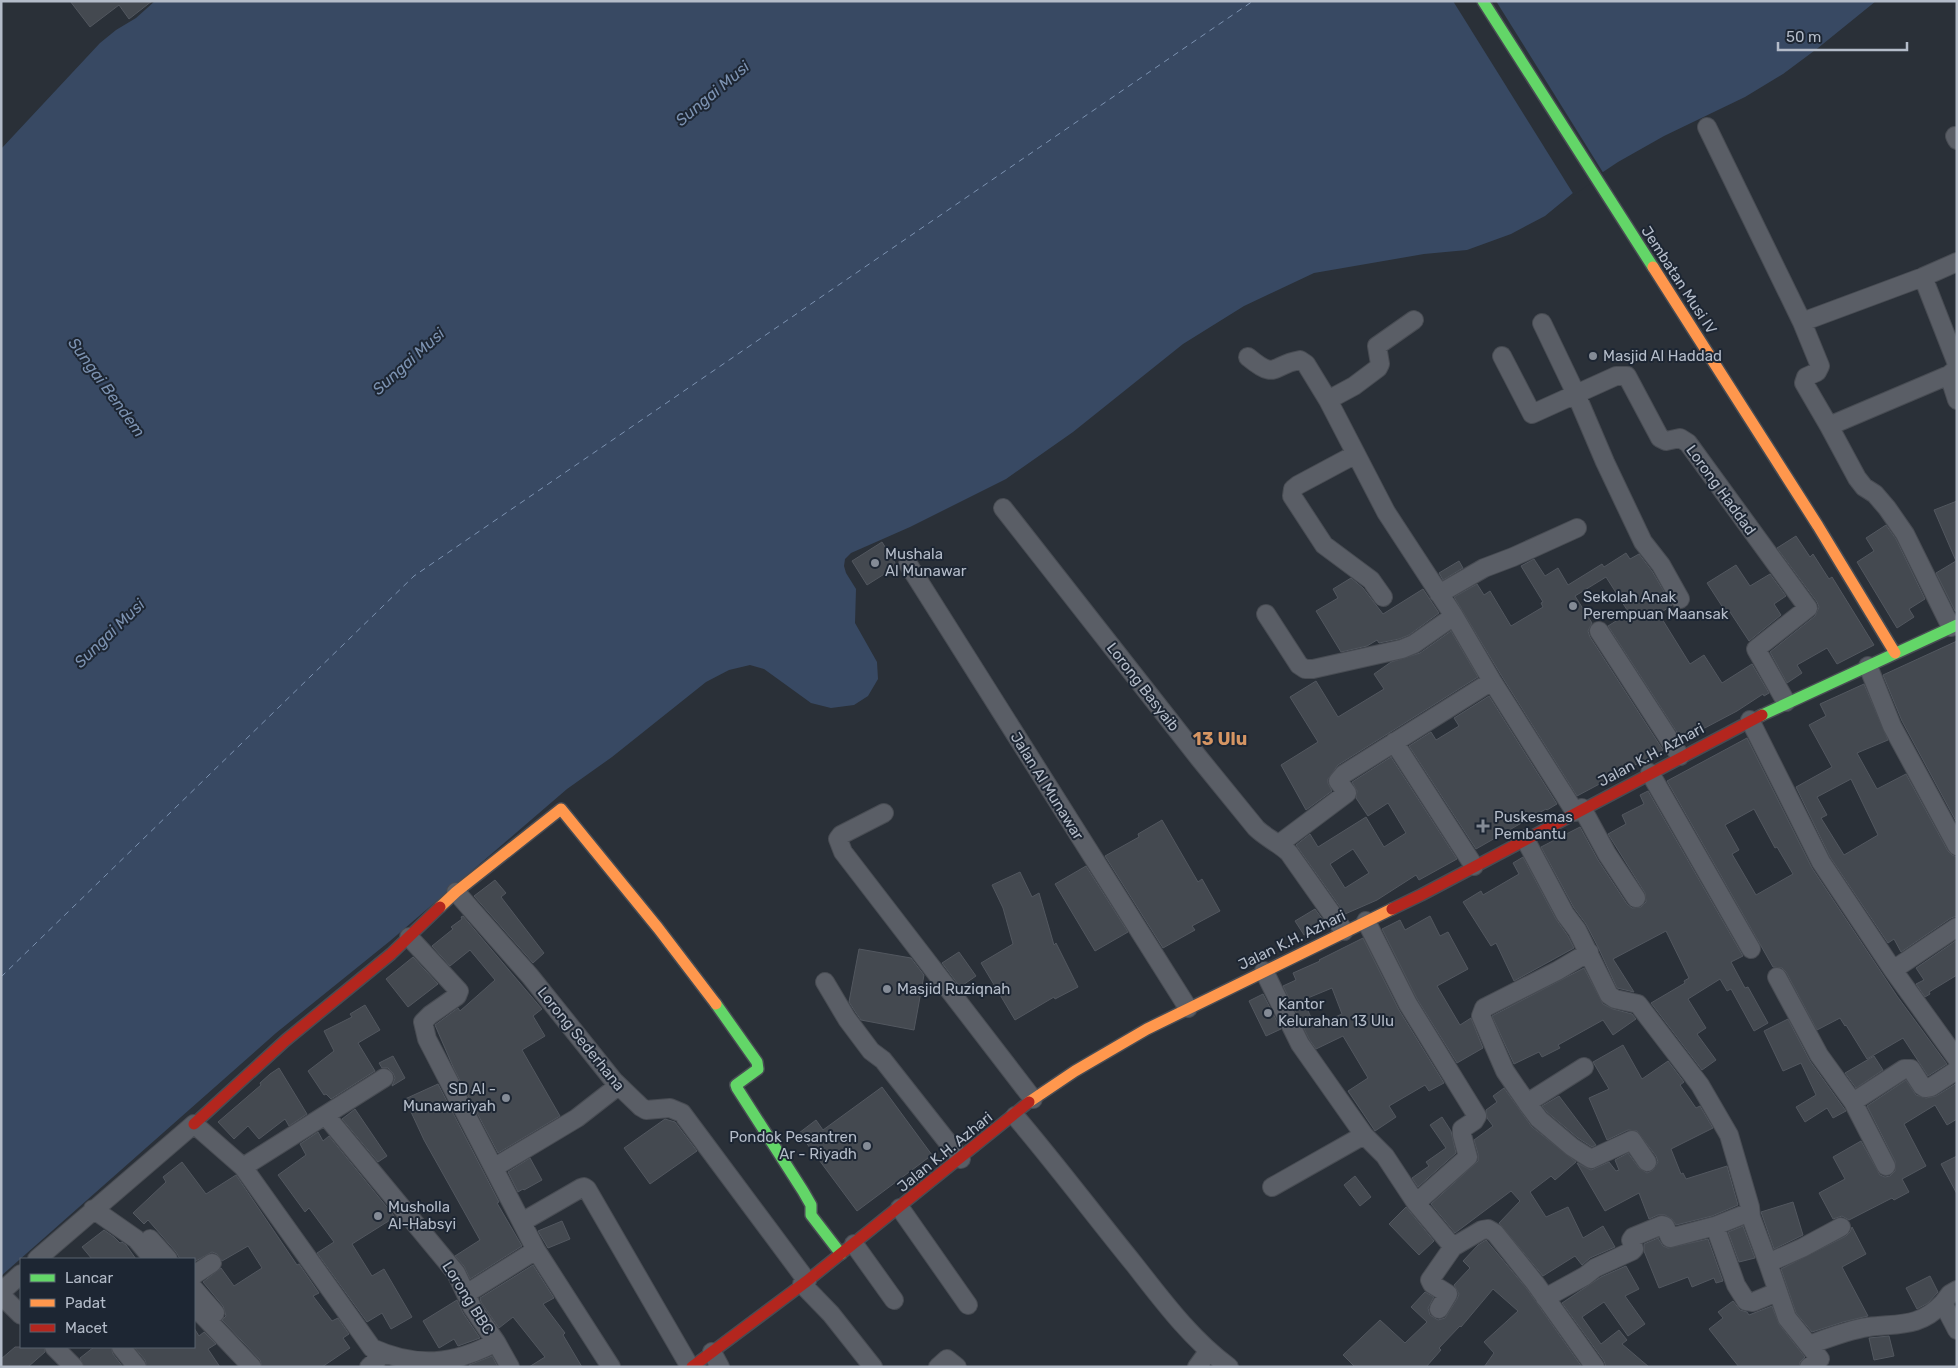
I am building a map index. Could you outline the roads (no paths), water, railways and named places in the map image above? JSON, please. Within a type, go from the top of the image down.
[{"type":"street","name":"Jembatan Musi IV","points":[[1483,1],[1818,526],[1895,653]]},
{"type":"street","points":[[1706,127],[1802,322],[1820,366],[1817,372],[1806,377],[1804,383],[1857,478],[1864,487],[1875,494],[1905,534],[1954,626]]},
{"type":"street","points":[[1802,322],[1923,277],[1957,262]]},
{"type":"street","points":[[1923,277],[1954,370],[1957,400]]},
{"type":"street","points":[[1328,400],[1354,386],[1378,368],[1380,364],[1377,346],[1414,320]]},
{"type":"street","points":[[1542,323],[1576,394],[1605,462],[1644,542],[1662,565],[1680,599]]},
{"type":"street","name":"Lorong Haddad","points":[[1502,356],[1532,414],[1616,376],[1627,376],[1660,438],[1666,441],[1680,438],[1688,443],[1808,608],[1756,649],[1786,702]]},
{"type":"street","points":[[1248,357],[1261,368],[1269,370],[1300,360],[1306,364],[1328,400],[1386,512],[1454,616],[1492,681],[1636,898]]},
{"type":"street","points":[[1829,426],[1954,370]]},
{"type":"street","points":[[1356,454],[1298,485],[1292,493],[1324,545],[1371,580],[1383,597]]},
{"type":"street","name":"Lorong Basyaib","points":[[1003,508],[1256,828],[1266,838],[1280,844],[1289,854],[1344,931]]},
{"type":"street","points":[[1439,594],[1484,568],[1577,528]]},
{"type":"street","name":"Jalan Al Munawar","points":[[908,564],[1188,1008]]},
{"type":"street","points":[[1266,614],[1299,665],[1305,669],[1402,649],[1414,644],[1454,616]]},
{"type":"street","name":"Jalan K.H. Azhari","points":[[691,1367],[716,1360],[804,1283],[1015,1116],[1033,1099],[1061,1079],[1118,1045],[1188,1008],[1421,895],[1750,720],[1954,626]]},
{"type":"street","points":[[1599,631],[1680,756]]},
{"type":"street","points":[[1868,666],[1892,726],[1957,846]]},
{"type":"street","points":[[1280,844],[1347,793],[1338,781],[1340,778],[1492,681]]},
{"type":"street","points":[[1750,720],[1821,862],[1893,970],[1957,1059]]},
{"type":"street","points":[[1394,742],[1474,866]]},
{"type":"street","points":[[1650,773],[1751,949]]},
{"type":"street","points":[[41,1258],[93,1209],[194,1124],[286,1040],[409,936],[456,892],[561,809],[658,928],[757,1062],[758,1069],[738,1083],[737,1088],[803,1191],[811,1205],[811,1215],[847,1249],[894,1300]]},
{"type":"street","points":[[884,814],[841,834],[838,839],[844,852],[1033,1099]]},
{"type":"street","points":[[1525,839],[1565,914],[1590,952],[1609,995],[1638,1004],[1700,1085],[1729,1136],[1750,1212],[1788,1318],[1816,1359],[1835,1335],[1867,1327],[1905,1325],[1936,1310],[1950,1294],[1957,1290]]},
{"type":"street","name":"Lorong Sederhana","points":[[456,892],[530,976],[618,1086],[646,1110],[670,1108],[682,1113],[804,1283],[873,1367]]},
{"type":"street","points":[[1366,921],[1408,1004],[1477,1116],[1474,1121],[1462,1129],[1468,1157],[1416,1203]]},
{"type":"street","points":[[1893,970],[1957,927]]},
{"type":"street","points":[[409,936],[459,991],[457,996],[425,1018],[422,1025],[427,1039],[495,1167],[536,1250],[611,1367]]},
{"type":"street","points":[[1590,952],[1484,1008],[1481,1013],[1505,1071],[1539,1119],[1587,1158],[1596,1159],[1632,1140],[1647,1162]]},
{"type":"street","points":[[1264,971],[1300,1044],[1364,1135],[1385,1156],[1416,1203],[1453,1247]]},
{"type":"street","points":[[1778,977],[1819,1055],[1853,1102],[1886,1166]]},
{"type":"street","points":[[825,982],[847,1019],[871,1051],[883,1060],[961,1159]]},
{"type":"street","points":[[1527,1103],[1584,1067]]},
{"type":"street","points":[[1853,1102],[1904,1069],[1911,1070],[1925,1088],[1931,1087],[1957,1070]]},
{"type":"street","points":[[243,1167],[384,1078]]},
{"type":"street","points":[[495,1167],[577,1118],[618,1086]]},
{"type":"street","name":"Lorong BBC","points":[[326,1116],[456,1273],[472,1307],[496,1342],[510,1367]]},
{"type":"street","points":[[1015,1116],[1077,1191],[1178,1320],[1208,1352],[1230,1367]]},
{"type":"street","points":[[194,1124],[243,1167],[372,1348],[383,1354],[414,1362],[443,1363],[477,1352],[496,1342]]},
{"type":"street","points":[[1272,1188],[1364,1135]]},
{"type":"street","points":[[522,1222],[580,1188],[584,1187],[587,1189],[691,1367]]},
{"type":"street","points":[[900,1208],[968,1305]]},
{"type":"street","points":[[93,1209],[136,1239],[153,1258]]},
{"type":"street","points":[[1545,1298],[1585,1276],[1595,1268],[1632,1251],[1634,1249],[1631,1240],[1633,1237],[1662,1225],[1665,1226],[1670,1238],[1715,1226],[1750,1212]]},
{"type":"street","points":[[1715,1226],[1736,1285],[1746,1301],[1753,1302],[1778,1292]]},
{"type":"street","points":[[1768,1263],[1802,1248],[1841,1227]]},
{"type":"street","points":[[1439,1309],[1448,1294],[1432,1284],[1430,1280],[1453,1247],[1482,1230],[1488,1229],[1495,1233],[1595,1367]]},
{"type":"street","points":[[146,1235],[167,1258]]},
{"type":"street","points":[[466,1294],[536,1250]]},
{"type":"street","points":[[195,1274],[212,1263]]},
{"type":"street","points":[[20,1275],[1,1294],[20,1314]]},
{"type":"street","points":[[195,1290],[218,1317]]},
{"type":"street","points":[[1943,1303],[1957,1330]]},
{"type":"street","points":[[195,1307],[252,1367]]},
{"type":"street","points":[[55,1348],[74,1367]]},
{"type":"street","points":[[122,1348],[137,1367]]},
{"type":"street","points":[[1197,1367],[1208,1352]]},
{"type":"street","points":[[369,1367],[383,1354]]},
{"type":"street","points":[[938,1367],[947,1359],[957,1367]]},
{"type":"water","points":[[155,1],[1876,1],[1783,74],[1745,97],[1664,136],[1618,162],[1579,188],[1545,216],[1511,234],[1467,250],[1424,254],[1314,273],[1244,306],[1183,344],[1073,432],[1006,479],[910,527],[851,553],[845,559],[844,566],[856,589],[855,623],[877,662],[878,679],[868,696],[854,705],[831,708],[811,703],[764,669],[750,665],[729,670],[706,682],[612,757],[567,789],[390,941],[276,1033],[1,1276],[1,149],[100,43],[116,30],[136,18]]},
{"type":"place","name":"Masjid Al Haddad","points":[[1593,356]]},
{"type":"place","name":"Mushala Al Munawar","points":[[875,563]]},
{"type":"place","name":"Sekolah Anak Perempuan Maansak","points":[[1573,606]]},
{"type":"place","name":"Puskesmas Pembantu","points":[[1483,826]]},
{"type":"place","name":"Masjid Ruziqnah","points":[[887,989]]},
{"type":"place","name":"Kantor Kelurahan 13 Ulu","points":[[1268,1013]]},
{"type":"place","name":"SD Al - Munawariyah","points":[[506,1098]]},
{"type":"place","name":"Pondok Pesantren Ar - Riyadh","points":[[867,1146]]},
{"type":"place","name":"Musholla Al-Habsyi","points":[[378,1216]]},
{"type":"district","name":"13 Ulu","points":[[1220,739]]},
{"type":"water label","name":"Sungai Musi","points":[[712,93]]},
{"type":"water label","name":"Sungai Musi","points":[[408,361]]},
{"type":"water label","name":"Sungai Bendem","points":[[107,387]]},
{"type":"water label","name":"Sungai Musi","points":[[109,633]]}]
